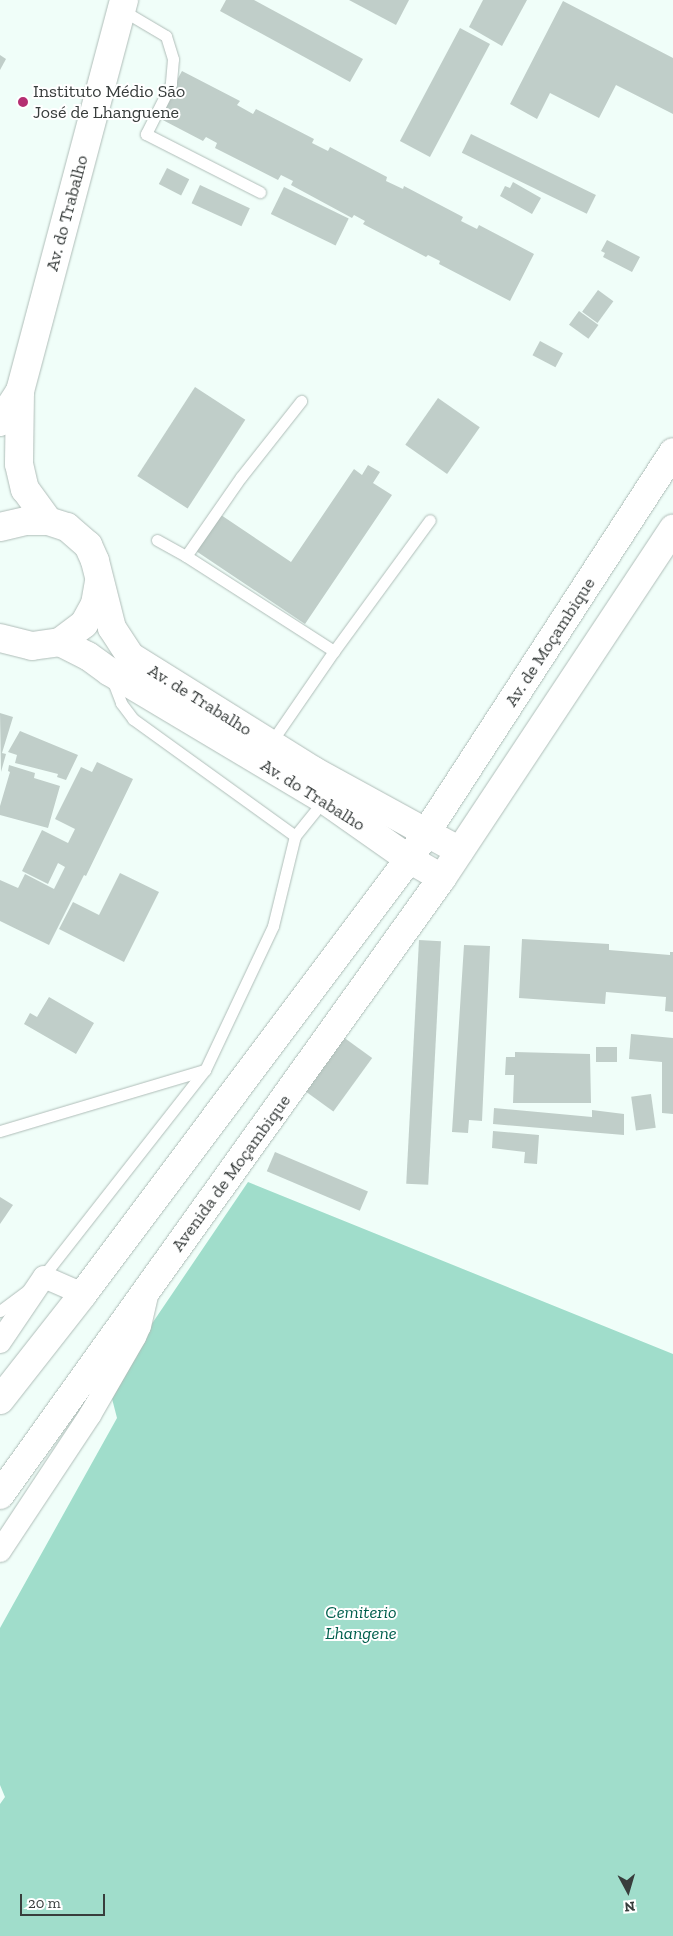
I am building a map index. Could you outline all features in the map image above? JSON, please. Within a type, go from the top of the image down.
[{"type":"main road","name":"Av. do Trabalho","points":[[0,422],[20,391],[123,4]]},
{"type":"main road","points":[[20,391],[18,464],[25,489],[48,520]]},
{"type":"main road","name":"Av. de Moçambique","points":[[428,832],[673,452]]},
{"type":"main road","points":[[0,527],[27,521],[48,520],[68,527],[88,545],[96,561],[99,581],[95,604],[84,624],[60,642],[32,646],[0,638]]},
{"type":"main road","points":[[460,851],[673,530]]},
{"type":"main road","name":"Av. de Trabalho","points":[[99,581],[112,628],[130,656],[314,771],[460,851]]},
{"type":"main road","name":"Av. do Trabalho","points":[[60,642],[88,656],[110,672],[325,800],[409,859],[442,878]]},
{"type":"main road","points":[[0,1400],[83,1294],[428,832]]},
{"type":"main road","name":"Avenida de Moçambique","points":[[0,1495],[460,851]]},
{"type":"street","points":[[0,1342],[44,1277],[83,1294]]},
{"type":"street","points":[[0,1551],[90,1415],[135,1337],[140,1326],[148,1290]]},
{"type":"lane","points":[[123,4],[166,36],[173,59],[171,84],[146,134],[260,192]]},
{"type":"lane","points":[[186,556],[242,478],[301,401]]},
{"type":"lane","points":[[270,744],[334,651],[430,520]]},
{"type":"lane","points":[[157,540],[186,556],[334,651]]},
{"type":"lane","points":[[110,672],[121,702],[133,719],[295,836]]},
{"type":"lane","points":[[0,1310],[44,1277],[204,1070],[273,926],[295,836],[325,800]]},
{"type":"lane","points":[[0,1131],[204,1070]]},
{"type":"green space","name":"Cemiterio Lhangene","points":[[248,1182],[673,1354],[673,1936],[0,1936],[0,1804],[5,1797],[0,1785],[0,1628],[117,1418],[109,1387]]},
{"type":"building","points":[[226,0],[254,0],[363,59],[350,82],[220,11]]},
{"type":"building","points":[[349,0],[409,0],[396,25]]},
{"type":"building","points":[[483,0],[527,0],[502,46],[469,27]]},
{"type":"building","points":[[563,1],[673,58],[673,114],[616,85],[599,118],[550,93],[537,119],[510,104]]},
{"type":"building","points":[[460,28],[490,44],[430,157],[400,141]]},
{"type":"building","points":[[0,55],[6,59],[0,70]]},
{"type":"building","points":[[182,71],[240,101],[237,105],[253,114],[256,109],[314,139],[312,143],[328,151],[330,147],[387,177],[386,181],[403,189],[404,186],[463,217],[461,221],[477,229],[479,225],[534,254],[510,301],[439,264],[440,261],[428,255],[426,257],[363,224],[365,221],[354,215],[352,218],[291,185],[293,181],[281,175],[278,180],[215,148],[217,143],[206,137],[203,141],[157,117]]},
{"type":"building","points":[[471,134],[596,195],[587,214],[462,153]]},
{"type":"building","points":[[167,168],[189,179],[181,195],[159,184]]},
{"type":"building","points":[[513,182],[541,198],[532,214],[500,196],[505,186],[510,188]]},
{"type":"building","points":[[200,185],[250,208],[241,226],[192,203]]},
{"type":"building","points":[[284,187],[349,219],[336,246],[271,214]]},
{"type":"building","points":[[607,240],[640,257],[632,272],[603,257],[605,253],[601,251]]},
{"type":"building","points":[[598,290],[613,301],[598,323],[582,312]]},
{"type":"building","points":[[579,311],[598,325],[588,339],[569,325]]},
{"type":"building","points":[[540,341],[563,353],[555,367],[532,355]]},
{"type":"building","points":[[195,387],[245,420],[188,509],[137,476]]},
{"type":"building","points":[[438,398],[480,427],[447,474],[405,445]]},
{"type":"building","points":[[368,465],[380,472],[373,483],[392,495],[305,624],[196,551],[221,515],[291,562],[354,469],[362,475]]},
{"type":"building","points":[[0,713],[13,717],[2,753],[6,754],[1,772]]},
{"type":"building","points":[[20,731],[78,755],[66,780],[57,777],[58,774],[15,763],[17,755],[8,752]]},
{"type":"building","points":[[97,762],[133,779],[86,876],[84,875],[49,945],[0,921],[0,880],[18,888],[25,874],[54,889],[65,867],[58,863],[48,884],[22,871],[42,830],[68,843],[75,829],[55,819],[81,767],[92,772]]},
{"type":"building","points":[[9,765],[35,773],[34,778],[60,786],[48,828],[0,815],[0,806],[10,772],[8,771]]},
{"type":"building","points":[[120,873],[159,892],[124,962],[59,929],[73,902],[99,915]]},
{"type":"building","points":[[522,939],[609,944],[609,950],[670,955],[670,952],[673,952],[673,1012],[665,1011],[666,997],[606,992],[605,1004],[519,998]]},
{"type":"building","points":[[419,940],[441,941],[428,1185],[406,1184]]},
{"type":"building","points":[[464,945],[490,946],[482,1121],[469,1120],[468,1133],[452,1132]]},
{"type":"building","points":[[49,997],[94,1023],[76,1054],[24,1024],[30,1013],[37,1017]]},
{"type":"building","points":[[339,1034],[372,1058],[333,1111],[300,1087]]},
{"type":"building","points":[[631,1034],[673,1038],[673,1114],[662,1113],[662,1062],[629,1059]]},
{"type":"building","points":[[596,1047],[617,1047],[617,1062],[596,1062]]},
{"type":"building","points":[[515,1052],[590,1054],[591,1103],[513,1103],[514,1075],[505,1075],[506,1057],[515,1057]]},
{"type":"building","points":[[651,1094],[656,1128],[636,1130],[631,1097]]},
{"type":"building","points":[[494,1108],[592,1117],[592,1110],[624,1114],[624,1135],[493,1124]]},
{"type":"building","points":[[493,1131],[539,1135],[537,1164],[524,1163],[525,1152],[492,1148]]},
{"type":"building","points":[[275,1152],[368,1191],[360,1211],[267,1171]]},
{"type":"building","points":[[0,1197],[13,1205],[0,1224]]},
{"type":"place","name":"Instituto Médio São José de Lhanguene","points":[[23,102]]}]
